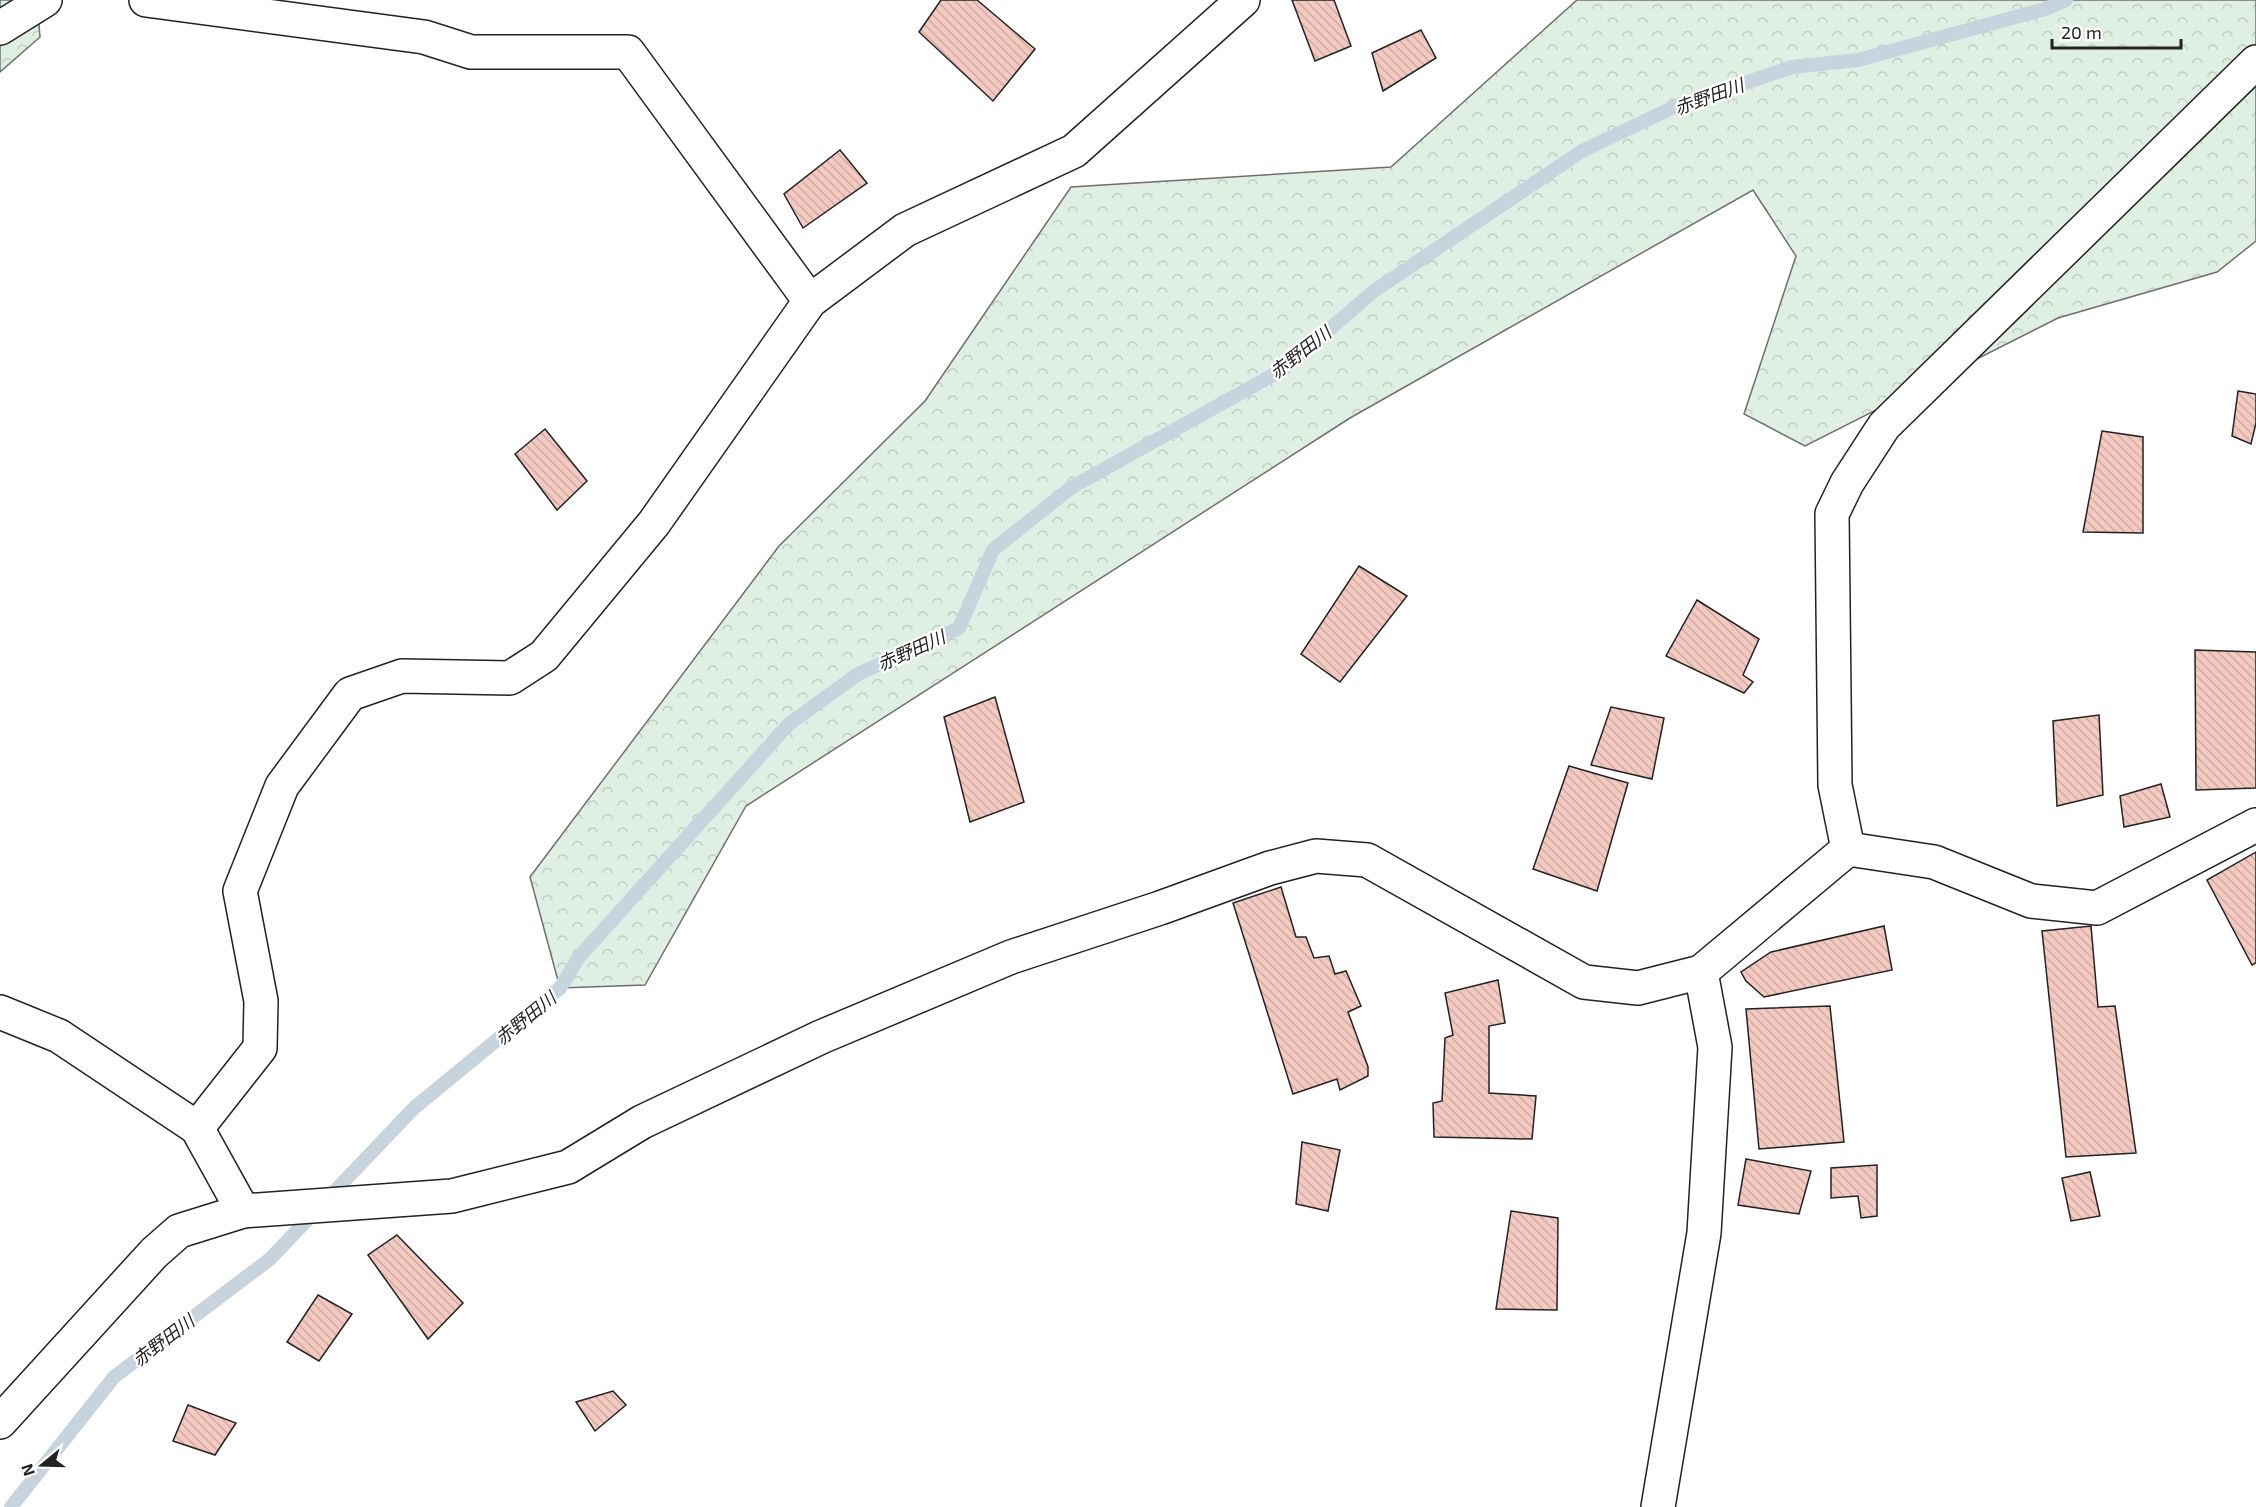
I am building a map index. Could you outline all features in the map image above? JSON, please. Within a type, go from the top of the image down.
[{"type":"street","points":[[0,28],[45,0]]},
{"type":"street","points":[[146,0],[424,38],[471,52],[628,52],[810,301]]},
{"type":"street","points":[[197,1128],[260,1048],[261,1001],[240,891],[282,786],[350,694],[402,676],[510,678],[544,656],[654,523],[810,301],[905,230],[1074,151],[1243,0]]},
{"type":"street","points":[[1848,849],[1835,785],[1832,514],[1847,483],[1884,426],[2256,62]]},
{"type":"street","points":[[0,1422],[154,1253],[179,1231],[243,1210],[452,1196],[568,1167],[642,1122],[821,1037],[1011,957],[1160,908],[1270,868],[1316,856],[1367,860],[1584,982],[1638,988],[1701,972],[1848,849],[1934,862],[2031,901],[2097,908],[2256,825]]},
{"type":"street","points":[[1658,1507],[1704,1233],[1715,1047],[1701,972]]},
{"type":"street","points":[[0,1012],[59,1036],[197,1128],[243,1210]]},
{"type":"green space","points":[[0,0],[37,0],[40,37],[0,72]]},
{"type":"green space","points":[[1577,0],[2256,0],[2256,241],[2217,272],[2058,318],[1805,446],[1744,414],[1796,256],[1753,190],[1350,418],[746,806],[645,985],[560,988],[530,877],[779,546],[925,401],[1071,187],[1391,167]]},
{"type":"building","points":[[941,0],[977,0],[1035,49],[993,101],[919,32]]},
{"type":"building","points":[[1292,0],[1334,0],[1351,46],[1315,61]]},
{"type":"building","points":[[1421,30],[1436,58],[1383,91],[1372,53]]},
{"type":"building","points":[[840,150],[867,183],[803,228],[784,194]]},
{"type":"building","points":[[2238,391],[2256,394],[2256,423],[2251,444],[2232,436]]},
{"type":"building","points":[[545,429],[587,481],[557,510],[515,454]]},
{"type":"building","points":[[2102,431],[2143,437],[2143,533],[2083,532]]},
{"type":"building","points":[[1359,566],[1407,596],[1340,682],[1301,654]]},
{"type":"building","points":[[1697,600],[1759,639],[1743,675],[1753,682],[1744,693],[1666,656]]},
{"type":"building","points":[[2195,650],[2256,652],[2256,788],[2196,790]]},
{"type":"building","points":[[995,697],[1024,802],[970,822],[944,717]]},
{"type":"building","points":[[1611,707],[1664,718],[1652,779],[1591,765]]},
{"type":"building","points":[[2099,715],[2103,795],[2057,806],[2053,721]]},
{"type":"building","points":[[1569,766],[1628,783],[1597,891],[1533,869]]},
{"type":"building","points":[[2161,784],[2170,817],[2124,827],[2120,796]]},
{"type":"building","points":[[2256,852],[2256,963],[2252,965],[2207,880]]},
{"type":"building","points":[[1281,887],[1296,937],[1306,937],[1314,958],[1329,956],[1335,974],[1346,971],[1361,1006],[1348,1012],[1368,1067],[1368,1076],[1340,1090],[1337,1079],[1293,1094],[1233,903]]},
{"type":"building","points":[[1884,926],[1892,970],[1764,997],[1746,981],[1741,972],[1771,952]]},
{"type":"building","points":[[2091,926],[2098,1007],[2115,1006],[2136,1153],[2066,1157],[2042,931]]},
{"type":"building","points":[[1498,980],[1505,1023],[1489,1026],[1489,1093],[1536,1096],[1532,1139],[1434,1137],[1433,1103],[1442,1101],[1445,1038],[1453,1035],[1445,993]]},
{"type":"building","points":[[1830,1006],[1844,1142],[1759,1149],[1746,1009]]},
{"type":"building","points":[[1302,1142],[1340,1150],[1328,1211],[1296,1204]]},
{"type":"building","points":[[1746,1159],[1811,1171],[1799,1214],[1738,1205]]},
{"type":"building","points":[[1877,1165],[1877,1216],[1861,1218],[1858,1196],[1831,1198],[1831,1168]]},
{"type":"building","points":[[2090,1172],[2100,1216],[2071,1221],[2062,1178]]},
{"type":"building","points":[[1511,1211],[1558,1218],[1557,1310],[1496,1309]]},
{"type":"building","points":[[397,1235],[463,1303],[428,1339],[368,1255]]},
{"type":"building","points":[[318,1295],[352,1314],[319,1361],[287,1342]]},
{"type":"building","points":[[613,1391],[626,1405],[595,1431],[576,1402]]},
{"type":"building","points":[[188,1405],[236,1423],[215,1455],[173,1441]]},
{"type":"waterway","name":"赤野田川","points":[[11,1507],[114,1377],[270,1259],[414,1108],[560,988],[579,957],[789,724],[858,674],[959,628],[993,550],[1072,487],[1282,370],[1374,291],[1582,151],[1674,107],[1792,67],[1858,60],[2045,9],[2066,0]]}]
